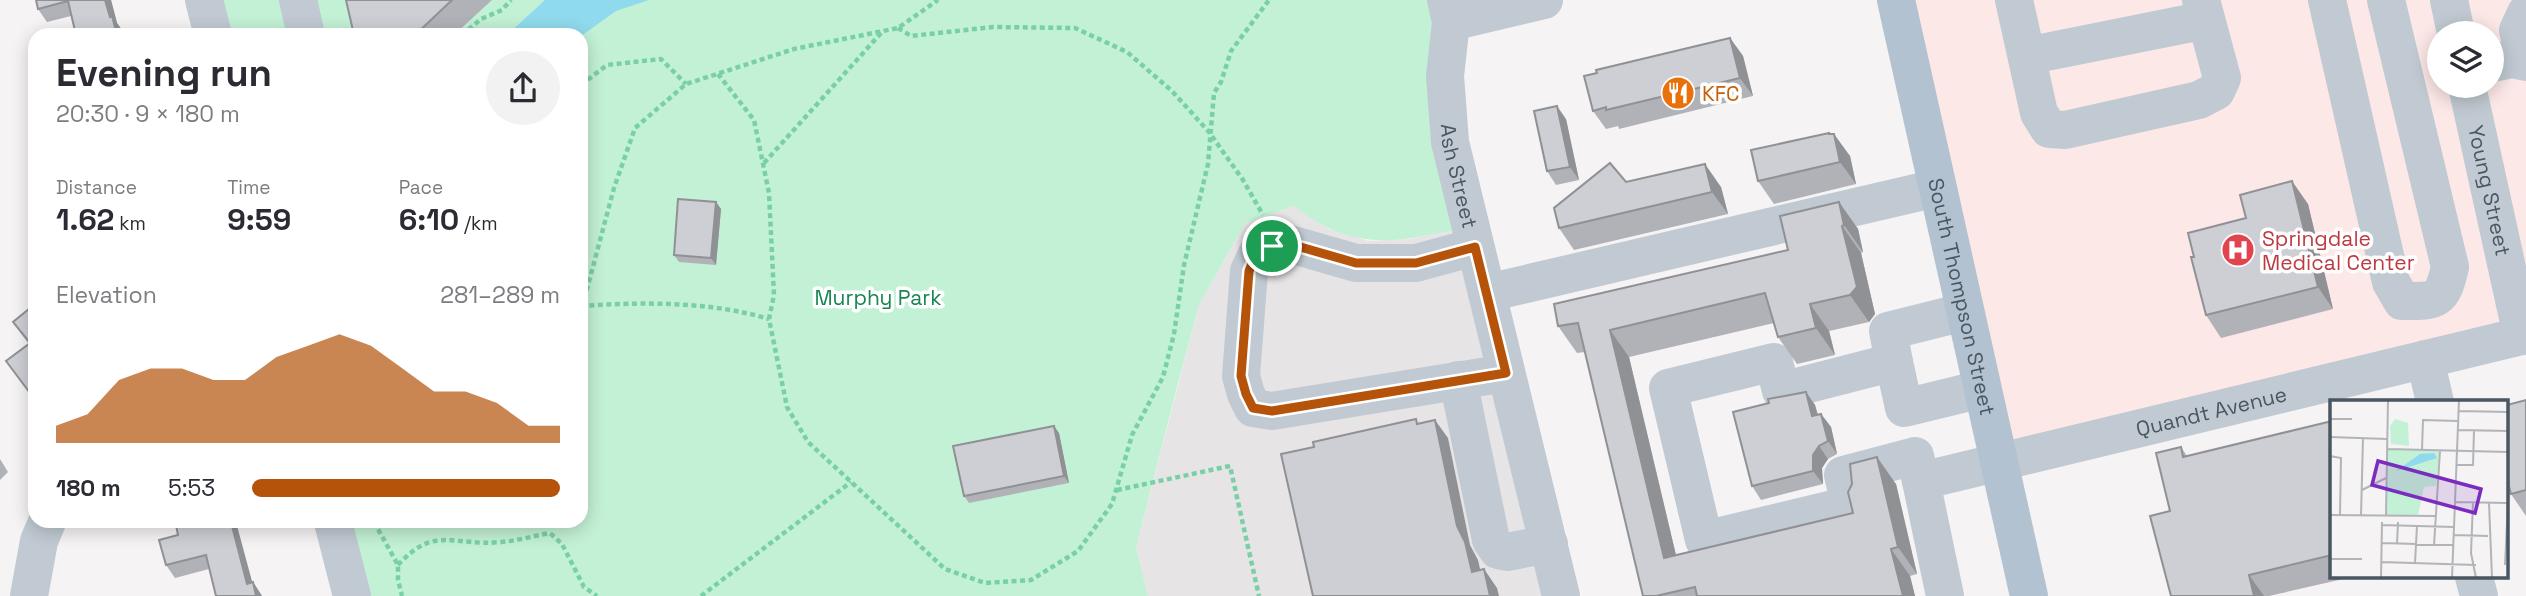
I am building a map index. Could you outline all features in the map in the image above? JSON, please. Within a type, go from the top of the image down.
[{"type":"main road","name":"South Thompson Street","points":[[1896,0],[2029,596]]},
{"type":"street","points":[[204,0],[211,28]]},
{"type":"street","points":[[298,0],[304,28]]},
{"type":"street","points":[[2014,0],[2039,113],[2049,129],[2065,130],[2199,100],[2216,91],[2222,78],[2204,10],[2027,55]]},
{"type":"street","points":[[2327,0],[2391,282],[2402,300],[2430,301],[2445,290],[2450,267],[2386,0]]},
{"type":"street","points":[[2449,0],[2453,21]]},
{"type":"street","points":[[1448,11],[1521,3]]},
{"type":"street","name":"Ash Street","points":[[1448,11],[1445,76],[1450,142],[1561,596]]},
{"type":"street","points":[[2504,61],[2512,59],[2526,62],[2518,30],[2526,13]]},
{"type":"street","name":"Young Street","points":[[2471,98],[2524,335]]},
{"type":"street","points":[[1487,293],[1937,188]]},
{"type":"street","points":[[1475,247],[1416,263],[1356,263],[1290,244],[1272,246],[1256,254],[1249,271],[1241,376],[1253,408],[1272,411],[1506,373]]},
{"type":"street","points":[[1945,596],[1888,331],[1964,312]]},
{"type":"street","name":"Quandt Avenue","points":[[1894,362],[1781,391],[1774,362],[1668,388],[1704,540],[1850,506],[1843,475],[1998,462],[2524,335]]},
{"type":"street","points":[[2425,359],[2435,400]]},
{"type":"street","points":[[1458,380],[1491,540],[1498,550],[1507,552],[1549,544]]},
{"type":"street","points":[[1904,408],[1982,389]]},
{"type":"street","points":[[29,596],[39,541],[44,528]]},
{"type":"street","points":[[335,528],[352,596]]},
{"type":"street","points":[[2474,578],[2479,596]]},
{"type":"path","points":[[470,28],[481,19],[502,10],[512,0]]},
{"type":"path","points":[[588,285],[614,188],[635,128],[686,84],[794,49],[898,28],[938,0]]},
{"type":"path","points":[[718,74],[754,120],[769,193],[774,295],[769,319],[788,407],[808,442],[945,569],[985,583],[1031,580],[1078,551],[1112,504],[1132,435],[1163,377],[1174,334],[1184,265],[1208,164],[1214,93],[1221,82],[1231,51],[1269,0]]},
{"type":"path","points":[[898,28],[911,36],[993,27],[1074,28],[1127,52],[1172,91],[1209,132],[1262,210],[1272,246]]},
{"type":"path","points":[[764,164],[883,32]]},
{"type":"path","points":[[588,80],[607,65],[662,59],[686,84]]},
{"type":"path","points":[[588,306],[643,302],[748,313],[769,319]]},
{"type":"path","points":[[1117,490],[1230,466],[1259,596]]},
{"type":"path","points":[[701,596],[851,482]]},
{"type":"path","points":[[377,528],[398,565],[402,596]]},
{"type":"path","points":[[398,565],[411,550],[438,539],[470,543],[501,542],[550,533],[562,544],[584,587],[597,596]]},
{"type":"shaded area","name":"Springdale Medical Center","points":[[1896,0],[2526,0],[2526,335],[1998,462]]},
{"type":"shaded area","points":[[1294,206],[1329,229],[1368,241],[1410,239],[1470,227],[1561,596],[1148,596],[1136,547],[1199,305],[1245,223]]},
{"type":"green space","name":"Murphy Park","points":[[204,0],[1446,0],[1470,227],[1422,237],[1379,240],[1358,238],[1316,222],[1294,206],[1245,223],[1199,305],[1176,391],[1136,547],[1148,596],[352,596],[335,528],[588,528],[588,28],[211,28]]},
{"type":"water","points":[[545,0],[649,0],[616,11],[588,31],[588,28],[515,28]]},
{"type":"building","points":[[36,0],[105,0],[115,28],[74,28],[68,1],[38,9]]},
{"type":"building","points":[[346,0],[452,0],[422,28],[352,28]]},
{"type":"building","points":[[1730,38],[1740,78],[1593,111],[1584,76],[1597,73],[1596,70]]},
{"type":"building","points":[[1557,106],[1570,167],[1547,171],[1534,111]]},
{"type":"building","points":[[1834,134],[1840,162],[1758,181],[1751,150]]},
{"type":"building","points":[[1610,163],[1626,182],[1705,164],[1712,192],[1559,228],[1554,208]]},
{"type":"building","points":[[2292,181],[2318,287],[2206,315],[2191,257],[2194,257],[2188,233],[2246,218],[2240,195]]},
{"type":"building","points":[[678,199],[716,202],[711,258],[674,255]]},
{"type":"building","points":[[1839,202],[1857,287],[1850,295],[1810,304],[1816,328],[1778,337],[1765,293],[1610,330],[1664,558],[1853,513],[1848,492],[1852,484],[1850,464],[1877,457],[1898,547],[1891,549],[1903,596],[1697,596],[1695,587],[1656,596],[1643,596],[1578,323],[1558,326],[1554,304],[1788,250],[1780,216]]},
{"type":"building","points":[[28,310],[28,341],[13,322]]},
{"type":"building","points":[[28,344],[28,390],[6,361]]},
{"type":"building","points":[[1806,392],[1812,416],[1821,414],[1828,441],[1819,446],[1813,455],[1813,471],[1752,486],[1733,412],[1769,403],[1768,399]]},
{"type":"building","points":[[2526,400],[2526,490],[2511,494],[2508,483],[2508,405]]},
{"type":"building","points":[[1416,419],[1417,424],[1435,420],[1457,526],[1465,542],[1472,572],[1484,569],[1490,596],[1313,596],[1281,454],[1314,447],[1313,442]]},
{"type":"building","points":[[2330,421],[2330,555],[2249,575],[2254,596],[2171,596],[2150,516],[2170,511],[2156,453],[2181,447],[2183,457]]},
{"type":"building","points":[[1054,426],[1064,476],[964,496],[953,446]]},
{"type":"building","points":[[177,528],[233,528],[247,584],[253,582],[256,596],[216,596],[206,555],[166,565],[159,540],[178,535]]},
{"type":"place","name":"KFC","points":[[1678,93]]},
{"type":"place","name":"Springdale Medical Center","points":[[2238,250]]},
{"type":"route","points":[[1290,244],[1356,263],[1416,263],[1475,247],[1506,373],[1272,411],[1253,408],[1241,376],[1249,271],[1256,254],[1272,246],[1290,244]]}]
